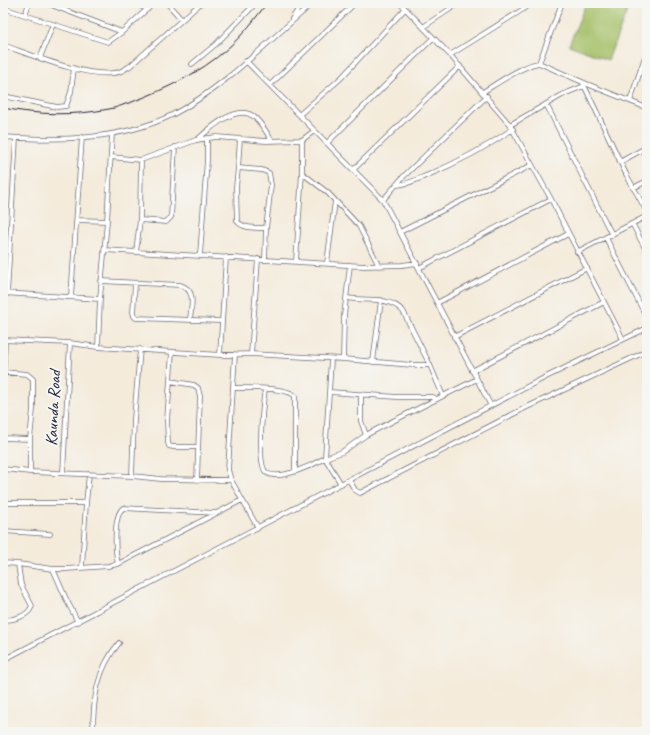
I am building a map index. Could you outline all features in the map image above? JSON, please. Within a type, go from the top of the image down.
[{"type":"street","points":[[25,15],[29,3]]},
{"type":"street","points":[[46,3],[122,32]]},
{"type":"street","points":[[132,3],[148,9]]},
{"type":"street","points":[[3,8],[108,42],[122,32],[154,3]]},
{"type":"street","points":[[167,3],[182,20]]},
{"type":"street","points":[[3,45],[74,68],[100,73],[113,73],[124,70],[201,3]]},
{"type":"street","points":[[192,64],[216,44],[256,3]]},
{"type":"street","points":[[291,21],[302,3]]},
{"type":"street","points":[[3,137],[82,137],[112,134],[147,125],[172,114],[207,93],[246,61],[310,3]]},
{"type":"street","points":[[270,85],[355,3]]},
{"type":"street","points":[[400,3],[487,96],[513,129],[623,339]]},
{"type":"street","points":[[423,27],[459,3]]},
{"type":"street","points":[[450,55],[533,3]]},
{"type":"street","points":[[538,63],[562,3]]},
{"type":"street","points":[[299,115],[341,78],[405,9]]},
{"type":"street","points":[[40,58],[53,24]]},
{"type":"street","points":[[327,143],[433,38]]},
{"type":"street","points":[[630,101],[647,51]]},
{"type":"street","points":[[246,61],[382,200],[491,406]]},
{"type":"street","points":[[483,92],[525,67],[538,63],[583,84],[647,108]]},
{"type":"street","points":[[353,170],[460,66]]},
{"type":"street","points":[[3,96],[57,108],[66,106],[71,92],[74,68]]},
{"type":"street","points":[[510,125],[583,84]]},
{"type":"street","points":[[583,84],[620,162],[647,212]]},
{"type":"street","points":[[382,200],[403,177],[487,96]]},
{"type":"street","points":[[546,104],[612,235]]},
{"type":"street","points":[[196,140],[231,115],[247,112],[254,117],[272,141]]},
{"type":"street","points":[[396,185],[404,185],[415,181],[465,158],[491,144],[513,129]]},
{"type":"street","points":[[111,157],[141,160],[196,140],[216,137],[272,141],[302,140],[314,131]]},
{"type":"street","points":[[98,347],[101,281],[107,221],[112,134]]},
{"type":"street","points":[[71,297],[82,137]]},
{"type":"street","points":[[16,138],[5,294],[100,299]]},
{"type":"street","points":[[200,255],[207,160],[207,138]]},
{"type":"street","points":[[240,138],[236,188],[237,221],[243,226],[266,228]]},
{"type":"street","points":[[296,261],[302,172],[302,140]]},
{"type":"street","points":[[140,220],[166,222],[171,217],[175,147]]},
{"type":"street","points":[[620,162],[647,147]]},
{"type":"street","points":[[136,252],[140,220],[141,160]]},
{"type":"street","points":[[400,232],[532,165]]},
{"type":"street","points":[[238,168],[266,171],[269,173],[271,185],[266,228],[265,260]]},
{"type":"street","points":[[302,172],[335,201],[360,226],[379,266]]},
{"type":"street","points":[[633,188],[647,181]]},
{"type":"street","points":[[419,268],[551,199]]},
{"type":"street","points":[[327,263],[335,201]]},
{"type":"street","points":[[577,252],[647,216]]},
{"type":"street","points":[[77,220],[107,221]]},
{"type":"street","points":[[632,225],[647,252]]},
{"type":"street","points":[[437,302],[568,234]]},
{"type":"street","points":[[606,238],[647,318]]},
{"type":"street","points":[[104,250],[350,265],[379,266],[417,264]]},
{"type":"street","points":[[220,355],[226,258]]},
{"type":"street","points":[[251,354],[258,260]]},
{"type":"street","points":[[343,359],[344,316],[350,265]]},
{"type":"street","points":[[454,337],[587,268]]},
{"type":"street","points":[[101,281],[135,284],[180,285],[188,288],[192,297],[190,320]]},
{"type":"street","points":[[135,284],[133,312],[136,318],[221,321]]},
{"type":"street","points":[[347,298],[381,300],[393,303],[403,311],[430,365],[443,396]]},
{"type":"street","points":[[373,362],[381,300]]},
{"type":"street","points":[[472,371],[604,302]]},
{"type":"street","points":[[3,660],[544,378],[647,328]]},
{"type":"street","points":[[3,384],[4,340],[70,343],[98,347],[220,355],[251,354],[430,365]]},
{"type":"street","name":"Kaunda Road","points":[[63,473],[70,343]]},
{"type":"street","points":[[132,476],[134,419],[140,349]]},
{"type":"street","points":[[350,480],[355,490],[360,493],[511,415],[647,351]]},
{"type":"street","points":[[172,352],[167,420],[168,443],[169,446],[173,447],[198,447]]},
{"type":"street","points":[[235,354],[228,470],[231,480],[258,528]]},
{"type":"street","points":[[331,359],[325,458],[341,484]]},
{"type":"street","points":[[3,372],[27,374],[33,379],[30,472]]},
{"type":"street","points":[[265,389],[262,416],[262,467],[267,474],[284,475],[313,465],[325,458],[342,452],[366,435],[477,379]]},
{"type":"street","points":[[170,381],[194,385],[198,388],[200,396],[197,480]]},
{"type":"street","points":[[233,388],[265,389],[290,392],[295,396],[295,471]]},
{"type":"street","points":[[330,392],[397,397],[433,397],[436,399]]},
{"type":"street","points":[[361,394],[361,421],[366,435]]},
{"type":"street","points":[[3,436],[5,438],[30,439]]},
{"type":"street","points":[[3,469],[30,472],[132,476],[161,479],[231,480]]},
{"type":"street","points":[[82,567],[89,474]]},
{"type":"street","points":[[3,563],[53,569],[98,567],[118,564],[242,500]]},
{"type":"street","points":[[3,503],[86,503]]},
{"type":"street","points":[[118,564],[116,547],[118,515],[123,508],[216,513]]},
{"type":"street","points":[[3,532],[50,534]]},
{"type":"street","points":[[3,620],[17,618],[26,614],[32,606],[21,585],[18,564]]},
{"type":"street","points":[[53,569],[67,602],[78,622]]},
{"type":"street","points":[[93,732],[95,698],[100,675],[105,662],[119,643]]},
{"type":"green space","points":[[586,3],[621,3],[629,6],[608,60],[569,45]]},
{"type":"railway","points":[[3,108],[56,114],[82,113],[115,108],[145,97],[182,80],[217,58],[238,38],[267,3]]}]
